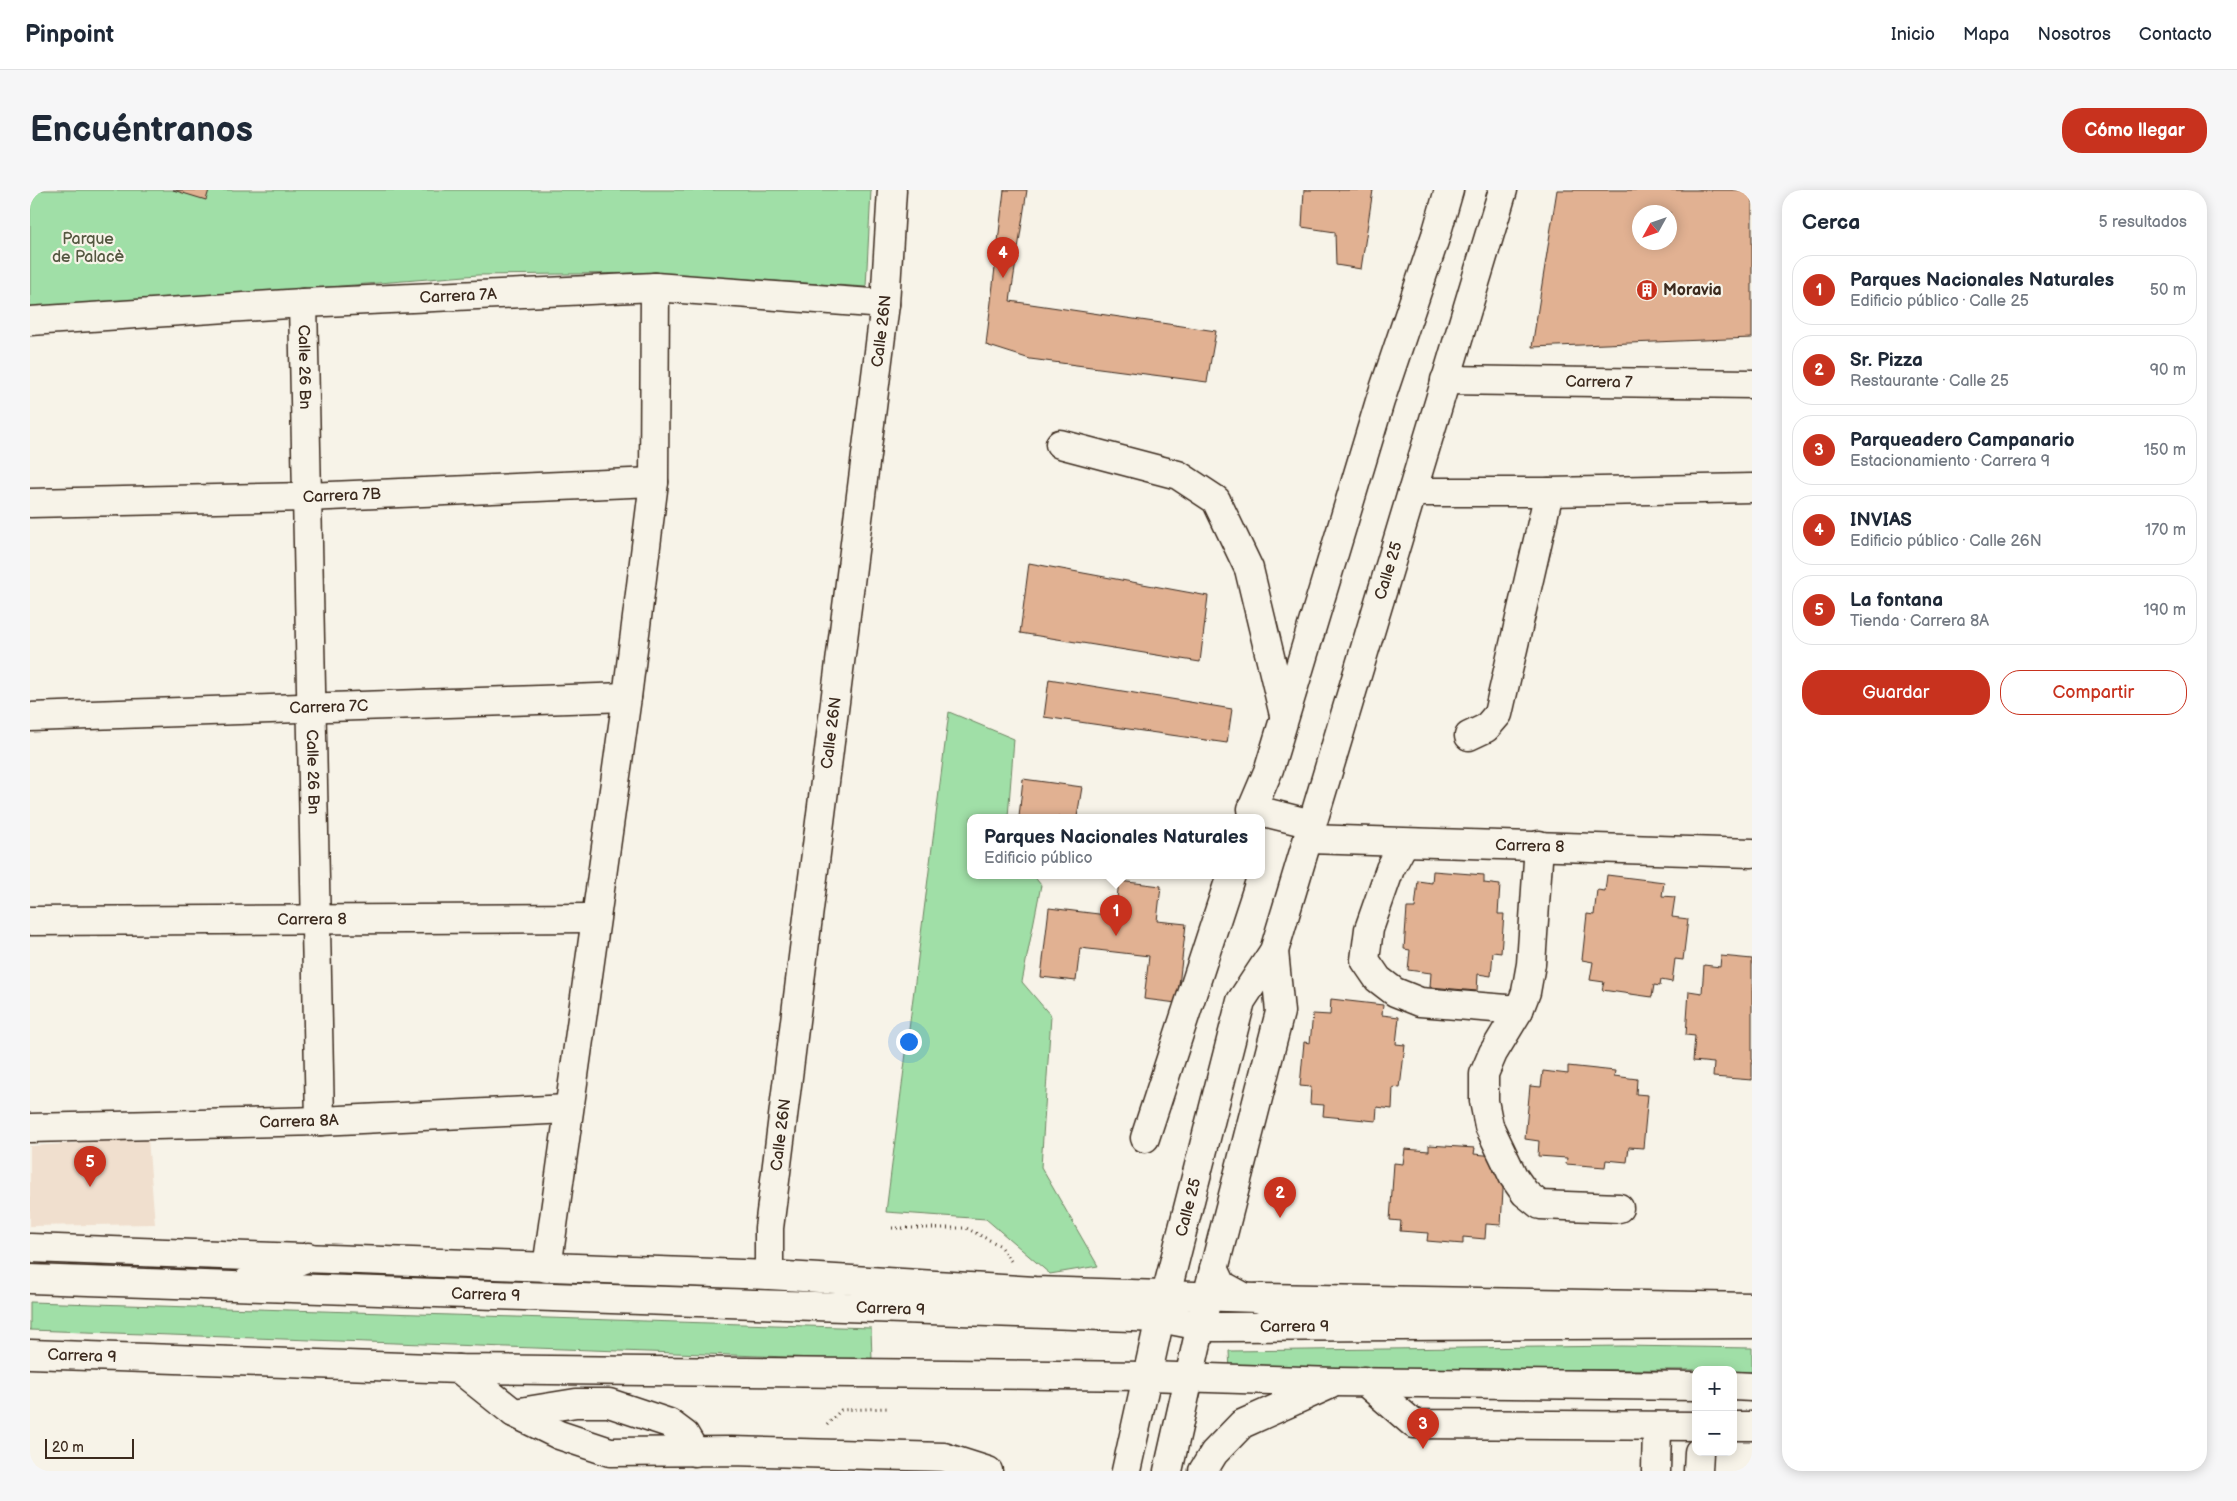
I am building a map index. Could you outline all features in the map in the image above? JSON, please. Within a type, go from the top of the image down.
[{"type":"street","name":"Calle 26N","points":[[769,1276],[768,1228],[886,304],[892,190]]},
{"type":"street","points":[[1251,813],[1269,769],[1380,402],[1436,235],[1448,190]]},
{"type":"street","name":"Calle 25","points":[[1126,1471],[1163,1306],[1241,1001],[1274,951],[1502,190]]},
{"type":"street","name":"Carrera 7A","points":[[30,321],[303,303],[655,287],[886,304]]},
{"type":"street","points":[[547,1268],[654,482],[655,287]]},
{"type":"street","name":"Calle 26 Bn","points":[[303,303],[320,1121]]},
{"type":"street","name":"Carrera 7","points":[[1445,380],[1752,384]]},
{"type":"street","points":[[1060,444],[1178,475],[1216,500],[1249,569],[1285,717]]},
{"type":"street","name":"Carrera 7B","points":[[30,504],[307,497],[654,482]]},
{"type":"street","points":[[1412,492],[1549,492],[1752,488]]},
{"type":"street","points":[[1469,736],[1486,728],[1498,714],[1549,492]]},
{"type":"street","name":"Carrera 7C","points":[[30,717],[626,698]]},
{"type":"street","name":"Carrera 8","points":[[1265,817],[1310,831],[1404,843],[1539,845],[1752,853]]},
{"type":"street","points":[[1404,843],[1390,869],[1369,928],[1366,960],[1378,979],[1394,992],[1420,1002],[1520,1010]]},
{"type":"street","points":[[1539,845],[1531,964],[1526,992],[1520,1010],[1493,1053],[1484,1074],[1484,1101],[1489,1126],[1513,1176],[1525,1193],[1540,1205],[1619,1208]]},
{"type":"street","points":[[1145,1138],[1230,879]]},
{"type":"street","name":"Carrera 8","points":[[30,921],[595,918]]},
{"type":"street","name":"Calle 25","points":[[1168,1471],[1214,1268],[1280,1012],[1274,951]]},
{"type":"street","name":"Carrera 8A","points":[[30,1128],[320,1121],[568,1110]]},
{"type":"street","points":[[30,1248],[308,1257],[769,1276],[1035,1291],[1163,1306],[1208,1296],[1752,1306]]},
{"type":"street","points":[[237,1286],[308,1257]]},
{"type":"street","points":[[1214,1268],[1222,1285],[1250,1297],[1331,1325]]},
{"type":"street","name":"Carrera 9","points":[[30,1279],[237,1286],[1163,1306],[1201,1326],[1752,1324]]},
{"type":"street","name":"Carrera 9","points":[[30,1354],[459,1369],[1148,1376],[1335,1382],[1692,1386]]},
{"type":"street","points":[[459,1369],[514,1413],[559,1435],[610,1452],[801,1453],[944,1457],[988,1471]]},
{"type":"street","points":[[1364,1381],[1414,1424],[1692,1426]]},
{"type":"street","points":[[1202,1471],[1214,1453],[1242,1424],[1335,1382]]},
{"type":"street","points":[[1737,1386],[1752,1386]]},
{"type":"street","points":[[514,1413],[576,1404],[610,1403],[669,1423],[685,1435],[695,1452]]},
{"type":"street","points":[[1656,1471],[1657,1426]]},
{"type":"street","points":[[1737,1426],[1752,1426]]},
{"type":"street","points":[[1698,1471],[1699,1456]]},
{"type":"path","points":[[892,1228],[966,1228],[999,1245],[1035,1291]]},
{"type":"path","points":[[801,1453],[842,1410],[889,1408]]},
{"type":"shaded area","points":[[148,1139],[155,1224],[30,1226],[30,1146]]},
{"type":"green space","name":"Parque de Palacè","points":[[30,190],[871,190],[866,287],[653,273],[478,275],[30,311]]},
{"type":"green space","points":[[949,712],[1014,739],[1008,814],[967,814],[967,879],[1036,879],[1041,885],[1022,982],[1051,1016],[1041,1167],[1098,1266],[1050,1274],[986,1219],[886,1212]]},
{"type":"green space","points":[[30,1302],[871,1328],[872,1360],[30,1330]]},
{"type":"green space","points":[[1622,1346],[1752,1348],[1752,1372],[1737,1372],[1737,1366],[1692,1366],[1692,1370],[1342,1369],[1230,1371],[1229,1351]]},
{"type":"building","points":[[173,190],[209,190],[206,200]]},
{"type":"building","points":[[1004,190],[1027,190],[1010,301],[1216,331],[1207,382],[1030,359],[986,345]]},
{"type":"building","points":[[1304,190],[1373,190],[1361,269],[1336,265],[1335,232],[1302,227]]},
{"type":"building","name":"Moravia","points":[[1557,190],[1752,190],[1752,338],[1532,347]]},
{"type":"building","points":[[1029,563],[1208,596],[1200,662],[1020,633]]},
{"type":"building","points":[[1049,679],[1232,709],[1227,743],[1044,717]]},
{"type":"building","points":[[1023,779],[1082,787],[1078,814],[1019,814]]},
{"type":"building","points":[[1433,871],[1484,875],[1484,883],[1500,885],[1498,914],[1504,914],[1501,953],[1493,952],[1491,976],[1478,974],[1477,991],[1430,987],[1431,973],[1408,970],[1410,950],[1404,949],[1407,908],[1415,908],[1418,881],[1432,883]]},
{"type":"building","points":[[1607,875],[1664,882],[1662,896],[1675,897],[1672,917],[1688,919],[1683,960],[1675,959],[1672,982],[1661,980],[1660,986],[1654,985],[1652,997],[1602,990],[1604,982],[1590,980],[1593,962],[1582,960],[1587,914],[1594,915],[1597,890],[1605,891]]},
{"type":"building","points":[[1119,881],[1161,886],[1157,921],[1186,924],[1177,1003],[1144,999],[1149,956],[1080,948],[1076,981],[1041,977],[1049,908],[1115,916]]},
{"type":"building","points":[[1721,956],[1752,959],[1752,1080],[1713,1077],[1714,1063],[1693,1061],[1695,1036],[1686,1035],[1689,991],[1702,993],[1704,965],[1720,967]]},
{"type":"building","points":[[1331,999],[1383,1005],[1382,1015],[1399,1017],[1396,1044],[1405,1045],[1400,1088],[1393,1087],[1392,1109],[1377,1107],[1376,1121],[1323,1116],[1324,1105],[1310,1104],[1311,1087],[1300,1086],[1304,1042],[1310,1043],[1313,1014],[1330,1015]]},
{"type":"building","points":[[1568,1066],[1615,1071],[1614,1076],[1637,1079],[1636,1094],[1648,1095],[1643,1148],[1629,1147],[1627,1162],[1606,1160],[1605,1167],[1566,1164],[1567,1158],[1538,1156],[1539,1141],[1525,1139],[1530,1086],[1541,1087],[1543,1071],[1568,1074]]},
{"type":"building","points":[[1429,1145],[1475,1148],[1474,1154],[1495,1156],[1494,1172],[1504,1172],[1501,1225],[1486,1224],[1485,1239],[1463,1237],[1463,1244],[1427,1241],[1428,1233],[1400,1231],[1401,1221],[1390,1220],[1394,1163],[1403,1164],[1405,1149],[1429,1151]]},
{"type":"place","name":"INVIAS","points":[[1003,278]]},
{"type":"place","name":"Moravia","points":[[1647,290]]},
{"type":"place","name":"Parques Nacionales Naturales","points":[[1116,936]]},
{"type":"place","name":"La fontana","points":[[90,1187]]},
{"type":"place","name":"Sr. Pizza","points":[[1280,1218]]},
{"type":"place","name":"Parqueadero Campanario","points":[[1423,1449]]}]
